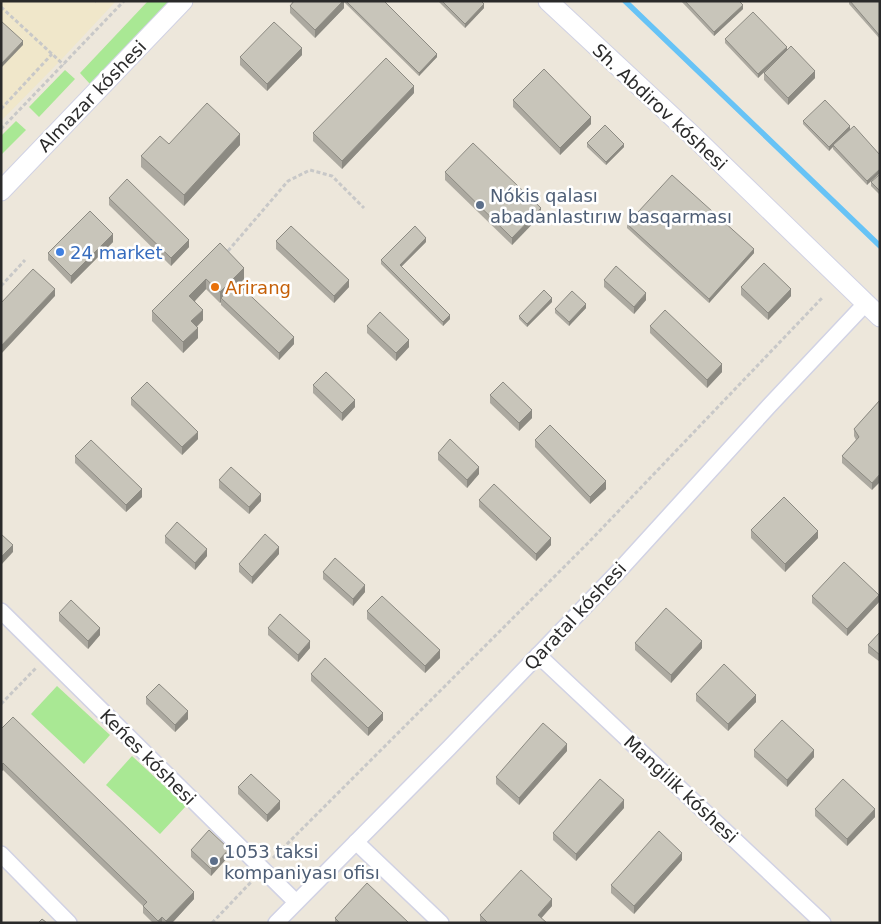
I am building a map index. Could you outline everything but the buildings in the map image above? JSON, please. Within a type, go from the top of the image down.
[{"type":"street","name":"Almazar kóshesi","points":[[1,191],[183,1]]},
{"type":"street","name":"Sh. Abdirov kóshesi","points":[[548,1],[692,135],[880,317]]},
{"type":"street","name":"Qaratal kóshesi","points":[[276,923],[617,573],[866,303]]},
{"type":"street","name":"Keńes kóshesi","points":[[1,611],[296,902]]},
{"type":"street","name":"Mangilik kóshesi","points":[[538,655],[823,923]]},
{"type":"street","points":[[356,842],[441,923]]},
{"type":"street","points":[[1,854],[69,923]]},
{"type":"path","points":[[1,129],[124,1]]},
{"type":"path","points":[[1,7],[64,65]]},
{"type":"path","points":[[1,109],[52,54]]},
{"type":"path","points":[[228,251],[288,181],[310,170],[332,176],[364,208]]},
{"type":"path","points":[[1,286],[25,260]]},
{"type":"path","points":[[212,923],[262,870],[595,535],[822,298]]},
{"type":"path","points":[[1,704],[46,657]]},
{"type":"shaded area","points":[[1,1],[116,1],[1,121]]},
{"type":"green space","points":[[148,1],[169,1],[90,84],[80,73]]},
{"type":"green space","points":[[65,70],[75,79],[39,117],[29,107]]},
{"type":"green space","points":[[16,121],[26,130],[1,155],[1,136]]},
{"type":"green space","points":[[57,686],[110,735],[84,764],[31,714]]},
{"type":"green space","points":[[132,756],[186,806],[160,834],[106,785]]},
{"type":"waterway","points":[[625,1],[880,246]]},
{"type":"place","name":"Nókis qalası abadanlastırıw basqarması","points":[[480,205]]},
{"type":"place","name":"24 market","points":[[60,252]]},
{"type":"place","name":"Arirang","points":[[215,287]]},
{"type":"place","name":"1053 taksi kompaniyası ofisı","points":[[214,861]]}]
